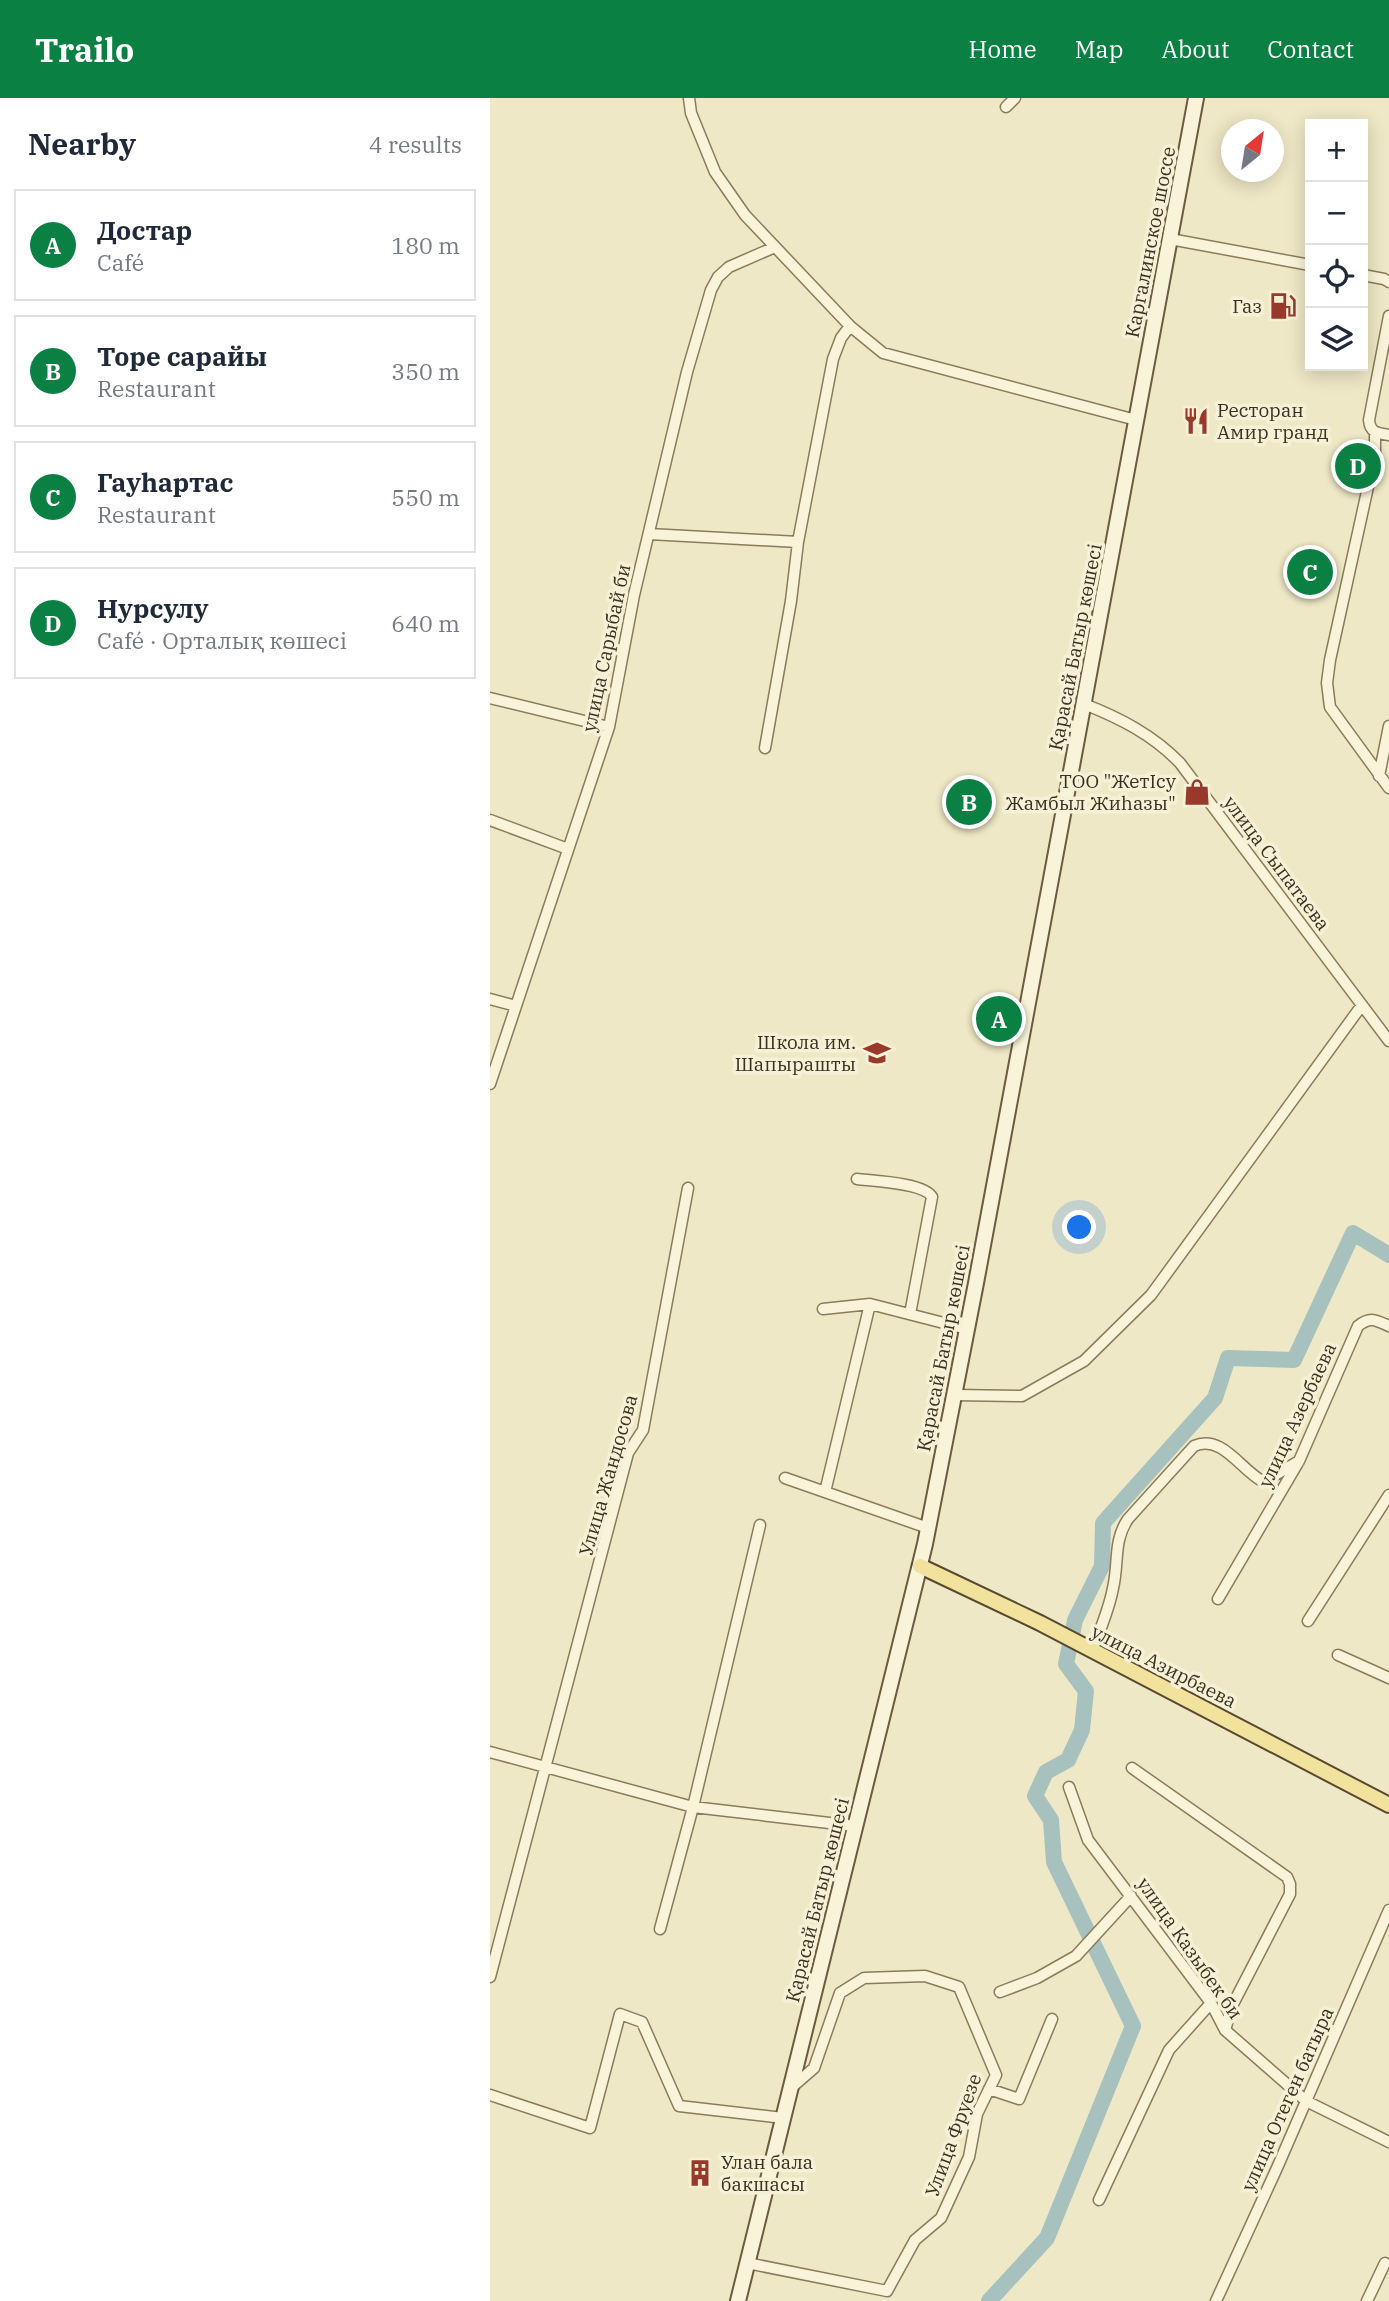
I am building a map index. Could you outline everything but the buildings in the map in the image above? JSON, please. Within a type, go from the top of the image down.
[{"type":"main road","name":"Каргалинское шоссе","points":[[1141,393],[1196,98]]},
{"type":"main road","name":"Қарасай Батыр көшесі","points":[[738,2301],[920,1566],[967,1329],[1141,393]]},
{"type":"main road","name":"улица Азирбаева","points":[[920,1566],[1040,1623],[1389,1805]]},
{"type":"street","points":[[690,98],[691,113],[715,172],[745,215],[850,326],[883,353],[1136,421]]},
{"type":"street","points":[[1006,107],[1015,98]]},
{"type":"street","points":[[1170,239],[1305,264]]},
{"type":"street","name":"улица Сарыбай би","points":[[490,1084],[609,727],[634,595],[687,372],[711,290],[718,277],[729,267],[775,247]]},
{"type":"street","points":[[1368,276],[1389,282]]},
{"type":"street","points":[[1389,316],[1369,420],[1370,427],[1375,432],[1389,435]]},
{"type":"street","points":[[765,748],[791,601],[798,542],[833,359],[841,338],[850,326]]},
{"type":"street","points":[[1375,432],[1375,455],[1327,683],[1330,707],[1389,788]]},
{"type":"street","points":[[649,534],[798,542]]},
{"type":"street","points":[[490,698],[609,727]]},
{"type":"street","name":"улица Сыпатаева","points":[[1084,704],[1119,718],[1163,745],[1180,763],[1389,1041]]},
{"type":"street","points":[[1380,776],[1389,726]]},
{"type":"street","points":[[490,820],[568,849]]},
{"type":"street","points":[[490,999],[516,1006]]},
{"type":"street","points":[[954,1395],[1022,1396],[1084,1360],[1151,1295],[1362,1005]]},
{"type":"street","points":[[857,1179],[919,1187],[929,1191],[932,1197],[910,1314]]},
{"type":"street","name":"Улица Жандосова","points":[[490,1977],[628,1453],[643,1430],[688,1188]]},
{"type":"street","points":[[823,1309],[870,1304],[967,1329]]},
{"type":"street","points":[[825,1492],[870,1304]]},
{"type":"street","name":"улица Азербаева","points":[[1218,1599],[1299,1461],[1358,1326],[1366,1320],[1375,1319],[1389,1326]]},
{"type":"street","points":[[1088,1649],[1109,1605],[1120,1532],[1128,1519],[1194,1446],[1204,1441],[1214,1444],[1262,1481],[1299,1461]]},
{"type":"street","points":[[785,1478],[928,1528]]},
{"type":"street","points":[[1308,1621],[1389,1495]]},
{"type":"street","points":[[660,1929],[693,1807],[760,1525]]},
{"type":"street","points":[[1338,1655],[1389,1678]]},
{"type":"street","points":[[490,1752],[693,1807],[855,1826]]},
{"type":"street","points":[[1132,1768],[1287,1877],[1290,1884],[1290,1894],[1231,2006],[1225,2030]]},
{"type":"street","name":"улица Казыбек би","points":[[1069,1787],[1088,1840],[1212,2003],[1225,2030],[1306,2101],[1389,2142]]},
{"type":"street","points":[[1000,1992],[1037,1978],[1076,1956],[1131,1896]]},
{"type":"street","name":"улица Отеген батыра","points":[[1216,2301],[1389,1910]]},
{"type":"street","name":"Улица Фруезе","points":[[747,2263],[887,2291],[915,2240],[941,2218],[969,2157],[977,2114],[996,2075],[959,1987],[925,1976],[864,1978],[840,1993],[814,2068],[791,2088]]},
{"type":"street","points":[[1099,2200],[1169,2050],[1212,2003]]},
{"type":"street","points":[[490,2095],[590,2127],[620,2014],[642,2022],[679,2106],[783,2118]]},
{"type":"street","points":[[989,2090],[1019,2099],[1052,2019]]},
{"type":"street","points":[[1367,2301],[1385,2263]]},
{"type":"waterway","points":[[989,2301],[1047,2238],[1133,2026],[1054,1862],[1051,1820],[1035,1796],[1046,1772],[1068,1760],[1082,1730],[1086,1691],[1066,1664],[1075,1620],[1102,1566],[1103,1523],[1215,1398],[1228,1358],[1294,1360],[1353,1233],[1389,1255]]},
{"type":"place","name":"Газ","points":[[1283,306]]},
{"type":"place","name":"Ресторан Амир гранд","points":[[1196,421]]},
{"type":"place","name":"Нурсулу","points":[[1358,466]]},
{"type":"place","name":"Гауhартас","points":[[1310,572]]},
{"type":"place","name":"ТОО \"ЖетIсу Жамбыл Жиhазы\"","points":[[1197,792]]},
{"type":"place","name":"Торе сарайы","points":[[969,802]]},
{"type":"place","name":"Достар","points":[[999,1019]]},
{"type":"place","name":"Школа им. Шапырашты","points":[[877,1053]]},
{"type":"place","name":"Улан бала бакшасы","points":[[700,2173]]}]
